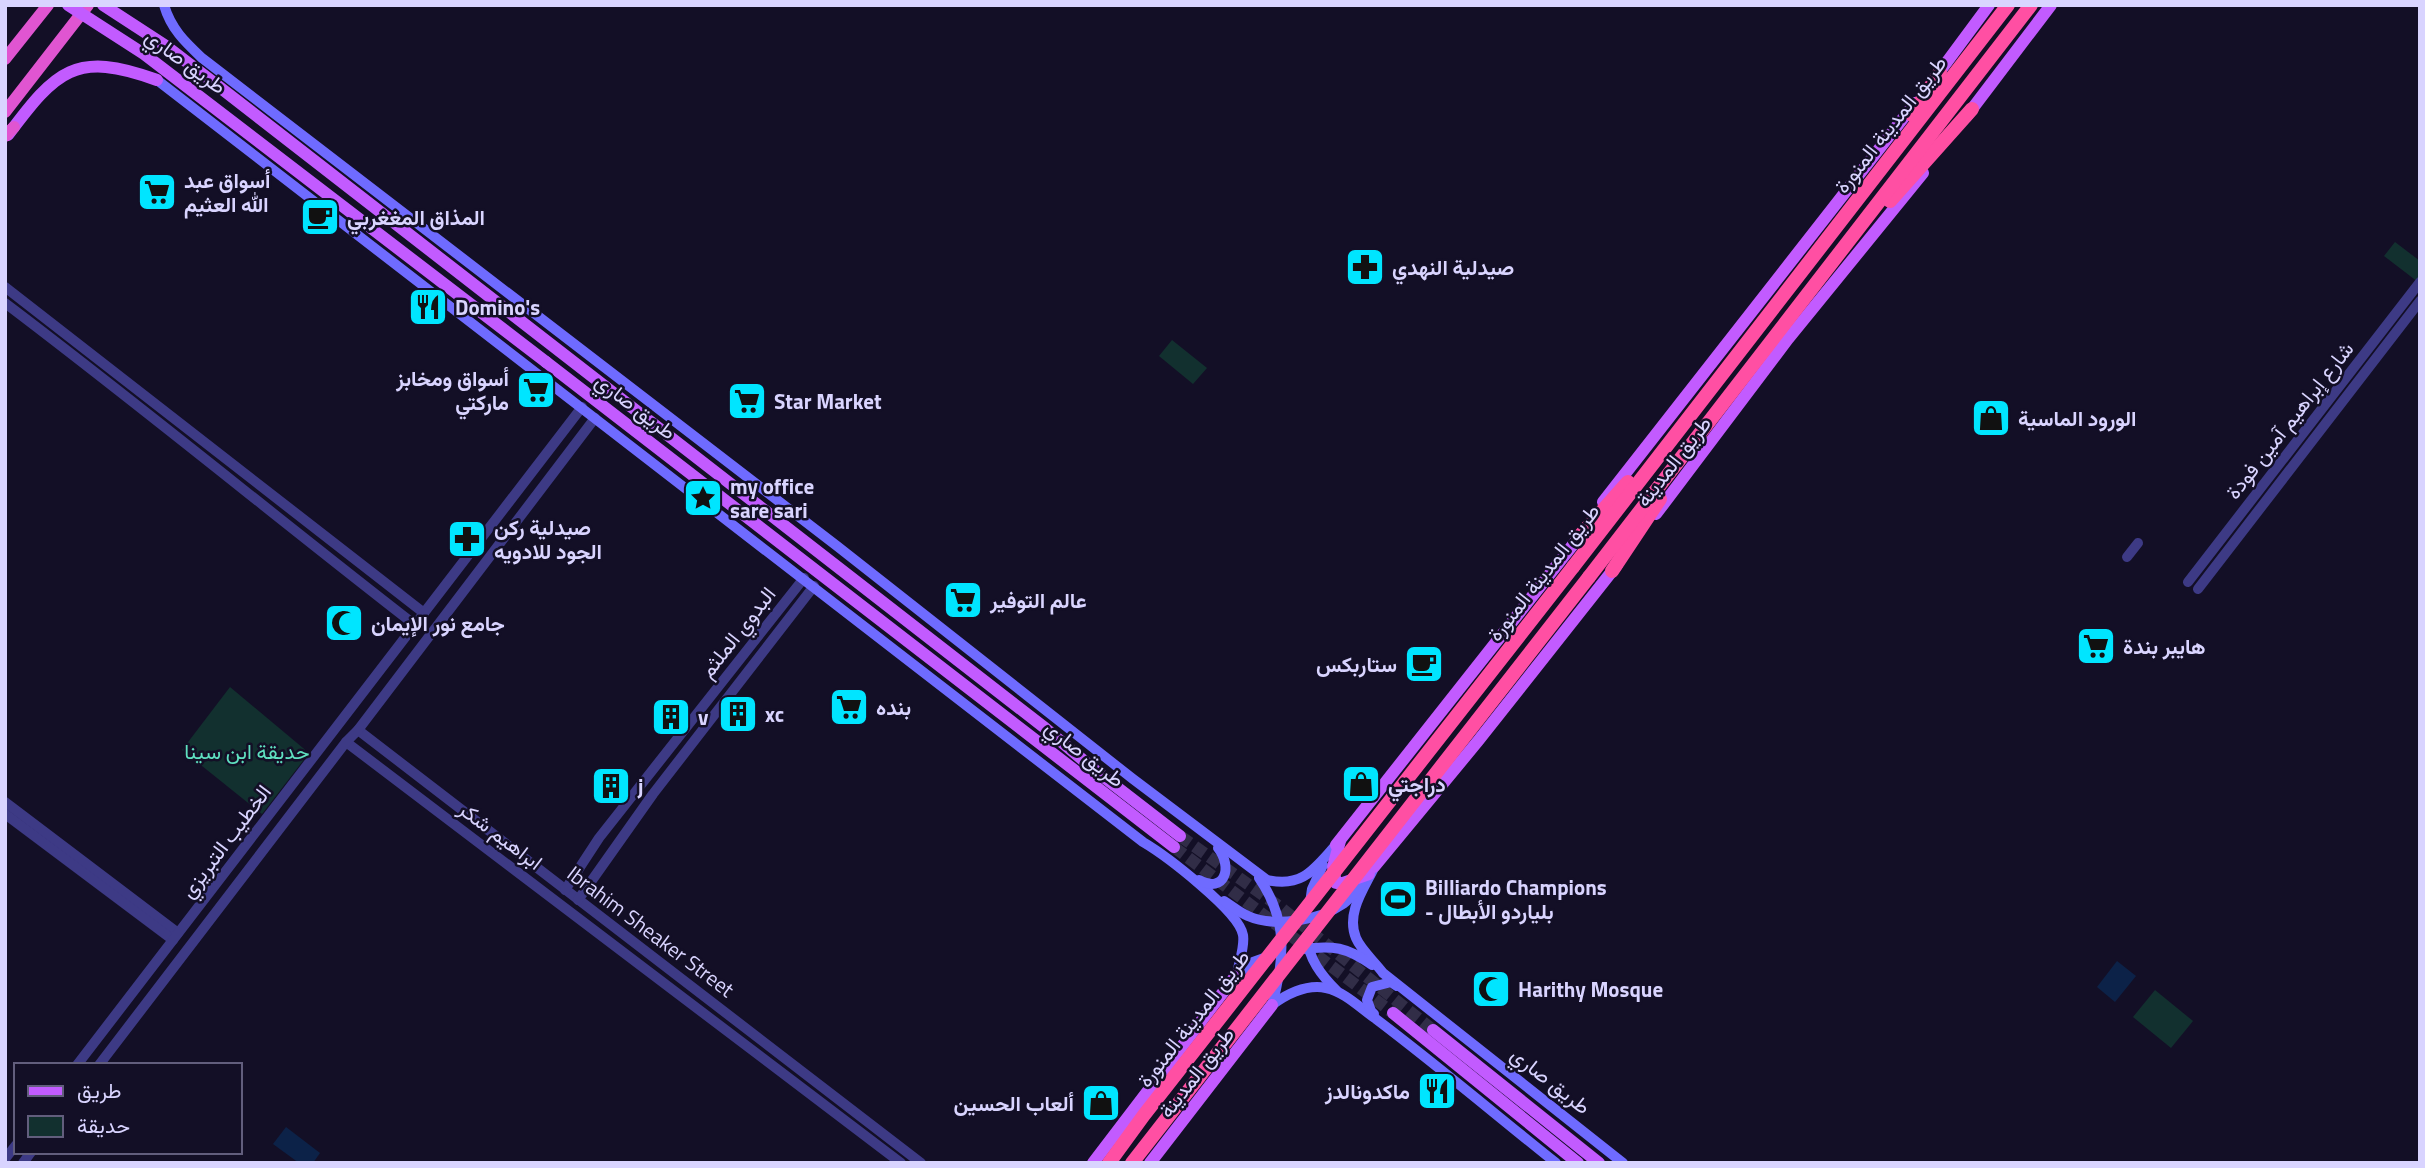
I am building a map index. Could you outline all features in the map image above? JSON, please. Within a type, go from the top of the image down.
[{"type":"highway","points":[[5,59],[48,5]]},
{"type":"highway","points":[[5,112],[88,5]]},
{"type":"highway","name":"طريق المدينة المنورة","points":[[1109,1163],[2008,5]]},
{"type":"highway","name":"طريق المدينة المنورة","points":[[1132,1163],[2031,5]]},
{"type":"highway","points":[[1864,191],[1940,72]]},
{"type":"highway","points":[[1818,280],[1972,109]]},
{"type":"highway","points":[[1612,571],[1733,390]]},
{"type":"highway","points":[[1578,538],[1702,401]]},
{"type":"main road","name":"طريق صاري","points":[[68,5],[185,83],[1173,846]]},
{"type":"main road","name":"طريق صاري","points":[[103,5],[175,53],[1045,728],[1096,771],[1173,846]]},
{"type":"main road","points":[[164,5],[170,23],[181,39],[202,58],[1266,880],[1279,883],[1307,876],[1338,843]]},
{"type":"main road","name":"طريق المدينة","points":[[1396,1034],[1340,993],[1322,976],[1309,948],[1307,919],[1312,889],[1318,873],[1338,843],[1578,538],[1618,480],[1770,290],[1989,5]]},
{"type":"main road","name":"طريق المدينة","points":[[1204,889],[1248,917],[1288,922],[1307,919],[1346,902],[1612,571],[1788,339],[1900,202],[2051,5]]},
{"type":"main road","points":[[8,133],[51,83],[64,74],[79,69],[112,67],[127,69],[157,80],[814,586],[1173,846],[1207,884],[1217,882],[1226,874],[1227,866],[1222,853],[1187,821]]},
{"type":"main road","points":[[1338,843],[1333,867],[1336,883],[1343,883],[1372,871]]},
{"type":"main road","points":[[1173,846],[1204,889],[1230,914],[1243,936],[1237,974]]},
{"type":"main road","points":[[1232,854],[1259,878],[1270,893],[1281,921],[1282,951],[1272,1005]]},
{"type":"main road","name":"طريق صاري","points":[[1372,871],[1355,905],[1353,917],[1356,938],[1383,973],[1623,1163]]},
{"type":"main road","name":"طريق المدينة","points":[[1093,1163],[1237,974],[1253,962],[1282,951],[1320,946],[1352,951],[1383,973]]},
{"type":"main road","points":[[1417,998],[1391,982],[1372,987],[1367,1000],[1371,1011],[1396,1034],[1556,1163]]},
{"type":"main road","points":[[1214,1005],[1236,991],[1257,985],[1264,1000],[1254,1028]]},
{"type":"main road","points":[[1272,1005],[1287,993],[1306,989],[1324,988],[1340,993]]},
{"type":"main road","name":"طريق المدينة","points":[[1150,1163],[1272,1005]]},
{"type":"main road","points":[[1393,1013],[1578,1163]]},
{"type":"main road","name":"طريق صاري","points":[[1433,1030],[1599,1163]]},
{"type":"street","name":"شارع إبراهيم آمين فودة","points":[[2188,582],[2420,282]]},
{"type":"street","points":[[5,287],[424,613]]},
{"type":"street","name":"شارع إبراهيم آمين فودة","points":[[2198,589],[2420,301]]},
{"type":"street","points":[[5,303],[108,381],[257,503],[415,625]]},
{"type":"street","points":[[2393,318],[2402,325]]},
{"type":"street","name":"الخطيب التبريزي","points":[[79,1063],[582,407]]},
{"type":"street","name":"الخطيب التبريزي","points":[[101,1063],[595,418]]},
{"type":"street","points":[[2240,515],[2249,522]]},
{"type":"street","points":[[2127,557],[2138,543]]},
{"type":"street","name":"البدوي الملثم","points":[[565,890],[599,838],[804,578]]},
{"type":"street","name":"البدوي الملثم","points":[[578,900],[686,751],[814,586]]},
{"type":"street","name":"Ibrahim Sheaker Street","points":[[358,730],[921,1163]]},
{"type":"street","name":"ابراهيم شكر","points":[[346,742],[901,1163]]},
{"type":"street","points":[[674,743],[686,751]]},
{"type":"street","points":[[5,802],[176,937]]},
{"type":"street","points":[[5,814],[176,937]]},
{"type":"street","points":[[870,1140],[878,1129]]},
{"type":"green space","points":[[2395,242],[2420,261],[2418,282],[2384,256]]},
{"type":"green space","points":[[1172,340],[1207,368],[1193,384],[1159,356]]},
{"type":"green space","name":"حديقة ابن سينا","points":[[230,687],[309,753],[262,814],[182,750]]},
{"type":"green space","points":[[2155,990],[2193,1021],[2171,1048],[2133,1017]]},
{"type":"water","points":[[2117,961],[2136,976],[2115,1002],[2097,987]]},
{"type":"water","points":[[286,1127],[320,1153],[313,1163],[299,1163],[273,1144]]},
{"type":"tunnel","points":[[1180,836],[1280,907],[1433,1030]]},
{"type":"tunnel","points":[[1174,847],[1393,1013]]},
{"type":"place","name":"أسواق عبد الله العثيم","points":[[157,192]]},
{"type":"place","name":"المذاق المغغربي","points":[[320,217]]},
{"type":"place","name":"صيدلية النهدي","points":[[1365,267]]},
{"type":"place","name":"Domino's","points":[[428,307]]},
{"type":"place","name":"أسواق ومخابز ماركتي","points":[[536,390]]},
{"type":"place","name":"Star Market","points":[[747,401]]},
{"type":"place","name":"الورود الماسية","points":[[1991,418]]},
{"type":"place","name":"my office sare sari","points":[[703,498]]},
{"type":"place","name":"صيدلية ركن الجود للادويه","points":[[467,539]]},
{"type":"place","name":"عالم التوفير","points":[[963,600]]},
{"type":"place","name":"جامع نور الإيمان","points":[[344,623]]},
{"type":"place","name":"هايبر بندة","points":[[2096,646]]},
{"type":"place","name":"ستاربكس","points":[[1424,664]]},
{"type":"place","name":"بنده","points":[[849,707]]},
{"type":"place","name":"xc","points":[[738,714]]},
{"type":"place","name":"v","points":[[671,717]]},
{"type":"place","name":"دراجتي","points":[[1361,784]]},
{"type":"place","name":"j","points":[[611,786]]},
{"type":"place","name":"Billiardo Champions - بلياردو الأبطال","points":[[1398,899]]},
{"type":"place","name":"Harithy Mosque","points":[[1491,989]]},
{"type":"place","name":"ماكدونالدز","points":[[1437,1091]]},
{"type":"place","name":"ألعاب الحسين","points":[[1101,1103]]}]
